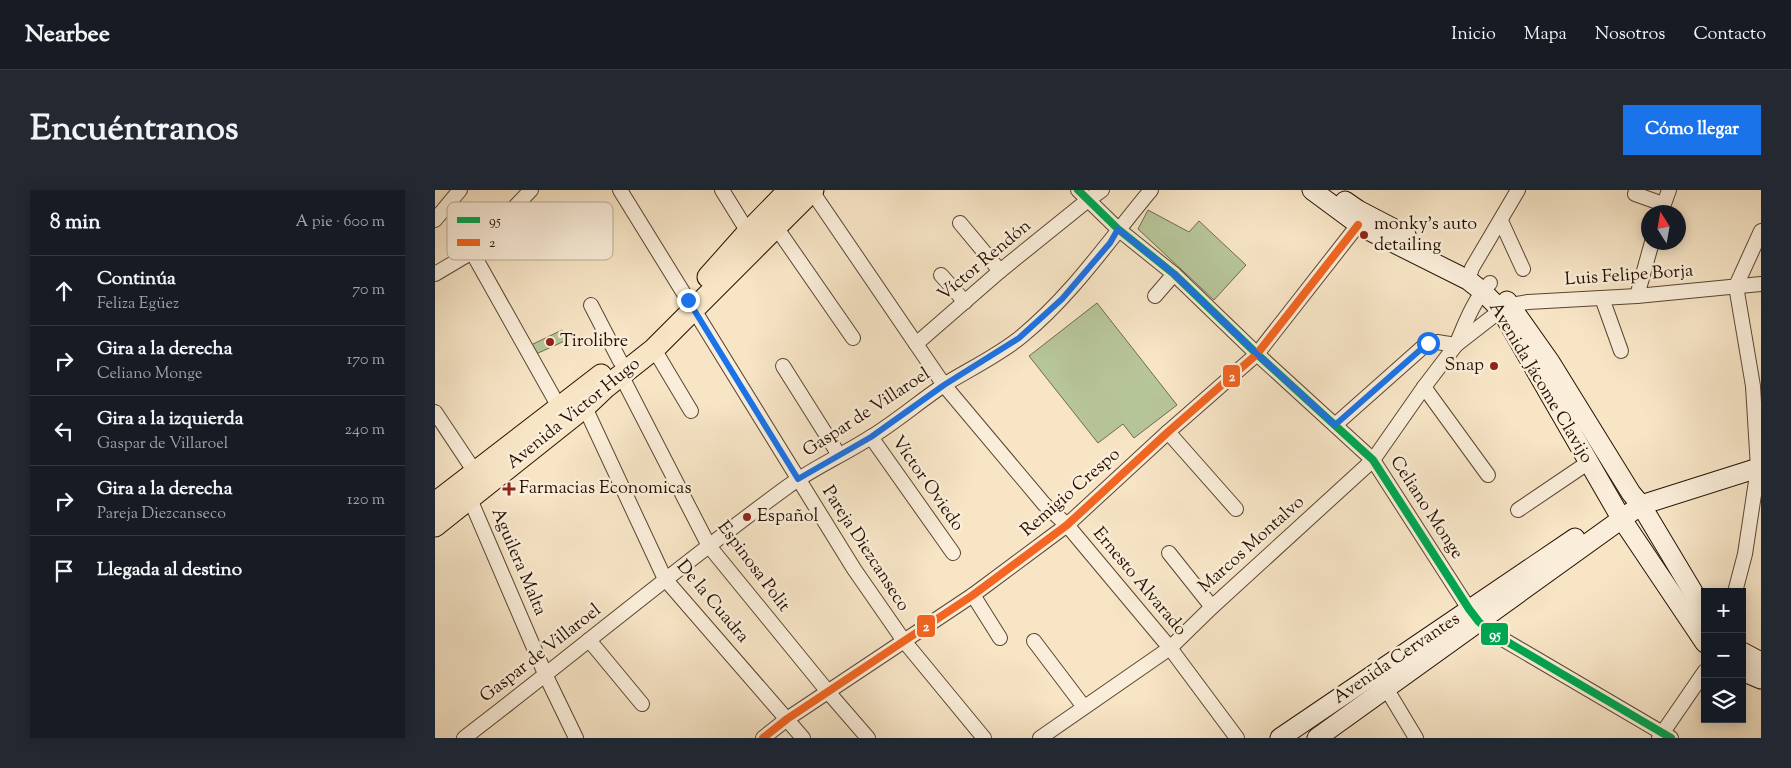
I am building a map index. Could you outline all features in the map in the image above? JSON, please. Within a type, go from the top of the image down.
[{"type":"main road","name":"Avenida Victor Hugo","points":[[621,368],[654,349],[748,232],[789,190]]},
{"type":"main road","name":"Avenida Victor Hugo","points":[[435,503],[469,484],[621,368],[653,334],[691,305],[776,227],[812,190]]},
{"type":"main road","name":"Avenida Victor Hugo","points":[[435,526],[469,484],[559,407],[581,400]]},
{"type":"street","points":[[450,202],[460,190]]},
{"type":"street","points":[[520,202],[531,190]]},
{"type":"street","name":"Pareja Diezcanseco","points":[[620,190],[854,569],[904,641],[984,738]]},
{"type":"street","points":[[722,190],[748,232]]},
{"type":"street","name":"Ernesto Alvarado","points":[[812,190],[944,385],[1044,504],[1067,525],[1170,648],[1237,738]]},
{"type":"street","name":"Víctor Rendón","points":[[916,344],[1083,195],[1102,190]]},
{"type":"street","name":"Gaspar de Villaroel","points":[[464,738],[546,676],[665,579],[798,479],[871,437],[944,385],[1019,338],[1046,315],[1110,243],[1118,229],[1151,190]]},
{"type":"street","name":"Avenida Jácome Clavijo","points":[[1312,190],[1358,225],[1478,280]]},
{"type":"street","name":"Avenida Jácome Clavijo","points":[[1329,190],[1358,210],[1478,280],[1506,308],[1551,362],[1631,493],[1641,505],[1701,605]]},
{"type":"street","name":"Marcos Montalvo","points":[[1040,738],[1170,648],[1212,607],[1373,460],[1423,388],[1456,345],[1501,221],[1518,190]]},
{"type":"street","points":[[1663,205],[1669,190]]},
{"type":"street","points":[[1635,194],[1656,205]]},
{"type":"street","name":"Celiano Monge","points":[[1083,195],[1118,229],[1174,274],[1257,354],[1373,460],[1474,616],[1494,634],[1664,737]]},
{"type":"street","points":[[435,220],[447,206]]},
{"type":"street","points":[[1501,221],[1523,269]]},
{"type":"street","points":[[960,223],[999,271]]},
{"type":"street","name":"Remigio Crespo","points":[[763,738],[787,719],[973,596],[1067,525],[1168,432],[1257,354],[1358,225]]},
{"type":"street","points":[[776,227],[853,338]]},
{"type":"street","points":[[1736,588],[1745,554],[1759,469],[1757,386],[1737,286],[1761,231]]},
{"type":"street","points":[[1637,296],[1650,250]]},
{"type":"street","points":[[435,274],[459,260]]},
{"type":"street","points":[[476,260],[559,407]]},
{"type":"street","points":[[1155,296],[1174,274]]},
{"type":"street","points":[[941,275],[965,302]]},
{"type":"street","name":"Luis Felipe Borja","points":[[1506,308],[1528,302],[1637,296],[1761,284]]},
{"type":"street","points":[[1602,298],[1621,351]]},
{"type":"street","name":"Espinosa Polit","points":[[591,305],[709,546],[868,738]]},
{"type":"street","name":"Avenida Jácome Clavijo","points":[[1506,308],[1619,514],[1701,637]]},
{"type":"street","name":"Marcos Montalvo","points":[[1456,345],[1506,308]]},
{"type":"street","points":[[1335,425],[1424,346],[1437,342],[1456,345]]},
{"type":"street","points":[[654,349],[691,411]]},
{"type":"street","points":[[783,366],[839,455]]},
{"type":"street","points":[[1423,388],[1487,475]]},
{"type":"street","name":"De la Cuadra","points":[[581,400],[665,579],[803,738]]},
{"type":"street","name":"Aguilera Malta","points":[[435,412],[469,484],[546,676],[577,738]]},
{"type":"street","points":[[1168,432],[1236,509]]},
{"type":"street","name":"Víctor Oviedo","points":[[871,437],[953,553]]},
{"type":"street","points":[[1518,510],[1589,462]]},
{"type":"street","name":"Avenida Cervantes","points":[[1280,738],[1380,681],[1619,514],[1627,504],[1641,505],[1759,469]]},
{"type":"street","points":[[1169,553],[1212,607]]},
{"type":"street","points":[[973,596],[1000,638]]},
{"type":"street","points":[[589,640],[642,704]]},
{"type":"street","points":[[1034,641],[1084,707]]},
{"type":"street","points":[[1746,654],[1761,662]]},
{"type":"street","points":[[1746,672],[1761,679]]},
{"type":"street","points":[[1664,737],[1701,677]]},
{"type":"street","points":[[1380,681],[1411,736]]},
{"type":"street","name":"Avenida Cervantes","points":[[1317,738],[1380,681]]},
{"type":"green space","points":[[1148,210],[1189,232],[1199,221],[1246,265],[1214,300],[1138,229]]},
{"type":"green space","points":[[1097,303],[1177,405],[1134,438],[1123,424],[1098,443],[1029,356]]},
{"type":"green space","name":"Tirolibre","points":[[562,330],[569,339],[536,354],[531,345]]},
{"type":"transit line","name":"95","points":[[1078,190],[1118,229],[1174,274],[1257,354],[1373,460],[1479,622],[1494,634],[1671,738]]},
{"type":"transit line","name":"2","points":[[763,738],[787,719],[973,595],[1067,525],[1168,432],[1257,354],[1358,225]]},
{"type":"place","name":"monky’s auto detailing","points":[[1364,235]]},
{"type":"place","name":"Tirolibre","points":[[550,342]]},
{"type":"place","name":"Snap","points":[[1494,366]]},
{"type":"place","name":"Farmacias Economicas","points":[[509,489]]},
{"type":"place","name":"Español","points":[[747,517]]},
{"type":"route","points":[[688,300],[798,479],[871,437],[944,385],[1019,338],[1062,299],[1110,243],[1118,229],[1174,274],[1257,354],[1335,425],[1428,343]]}]
